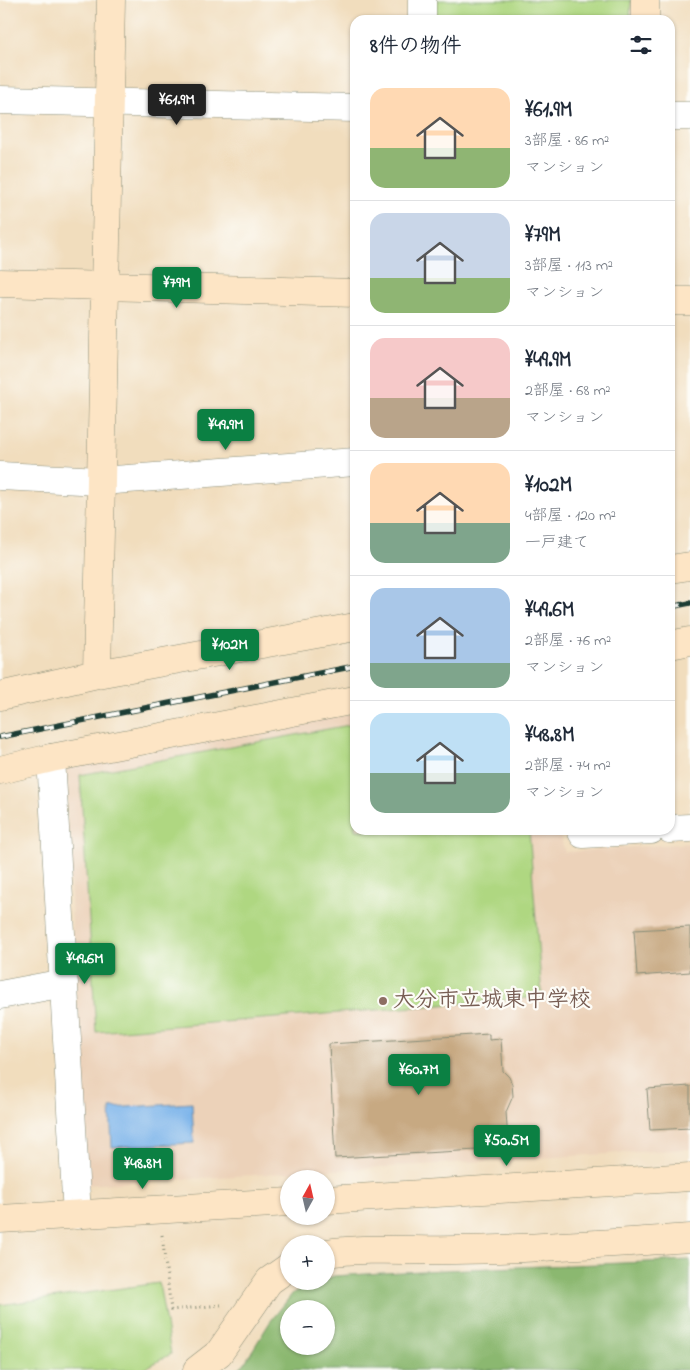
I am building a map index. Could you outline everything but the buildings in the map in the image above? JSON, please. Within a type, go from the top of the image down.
[{"type":"street","points":[[97,674],[111,0]]},
{"type":"street","points":[[422,0],[422,15]]},
{"type":"street","points":[[645,0],[645,15]]},
{"type":"street","points":[[0,100],[350,108]]},
{"type":"street","points":[[675,116],[690,116]]},
{"type":"street","points":[[0,283],[350,293]]},
{"type":"street","points":[[675,301],[690,301]]},
{"type":"street","points":[[0,476],[101,481],[350,462]]},
{"type":"street","points":[[675,568],[690,566]]},
{"type":"street","points":[[0,696],[97,674],[350,628]]},
{"type":"street","points":[[675,643],[690,641]]},
{"type":"street","points":[[0,770],[51,758],[350,701]]},
{"type":"street","points":[[51,758],[77,1215]]},
{"type":"street","points":[[675,829],[690,828]]},
{"type":"street","points":[[0,995],[64,983]]},
{"type":"street","points":[[335,1199],[690,1177]]},
{"type":"street","points":[[0,1219],[280,1203]]},
{"type":"street","points":[[335,1252],[369,1249],[474,1250],[690,1238]]},
{"type":"street","points":[[197,1370],[219,1353],[269,1281],[280,1273]]},
{"type":"path","points":[[161,1232],[171,1310],[231,1304]]},
{"type":"shaded area","name":"大分市立城東中学校","points":[[350,714],[350,835],[560,835],[565,852],[690,843],[690,1149],[335,1170],[280,1170],[280,1173],[84,1185],[65,767]]},
{"type":"green space","points":[[430,0],[631,0],[630,15],[430,15]]},
{"type":"green space","points":[[350,725],[350,835],[529,835],[542,997],[96,1032],[80,775]]},
{"type":"green space","points":[[690,1260],[690,1370],[236,1370],[244,1364],[280,1309],[280,1355],[335,1355],[335,1300],[287,1300],[293,1293],[300,1290],[335,1290],[335,1276]]},
{"type":"green space","points":[[159,1283],[171,1354],[142,1370],[0,1370],[0,1305]]},
{"type":"water","points":[[192,1103],[194,1143],[112,1147],[110,1108]]},
{"type":"railway","points":[[675,606],[690,603]]},
{"type":"railway","points":[[0,737],[350,667]]},
{"type":"place","name":"大分市立城東中学校","points":[[383,1001]]}]
